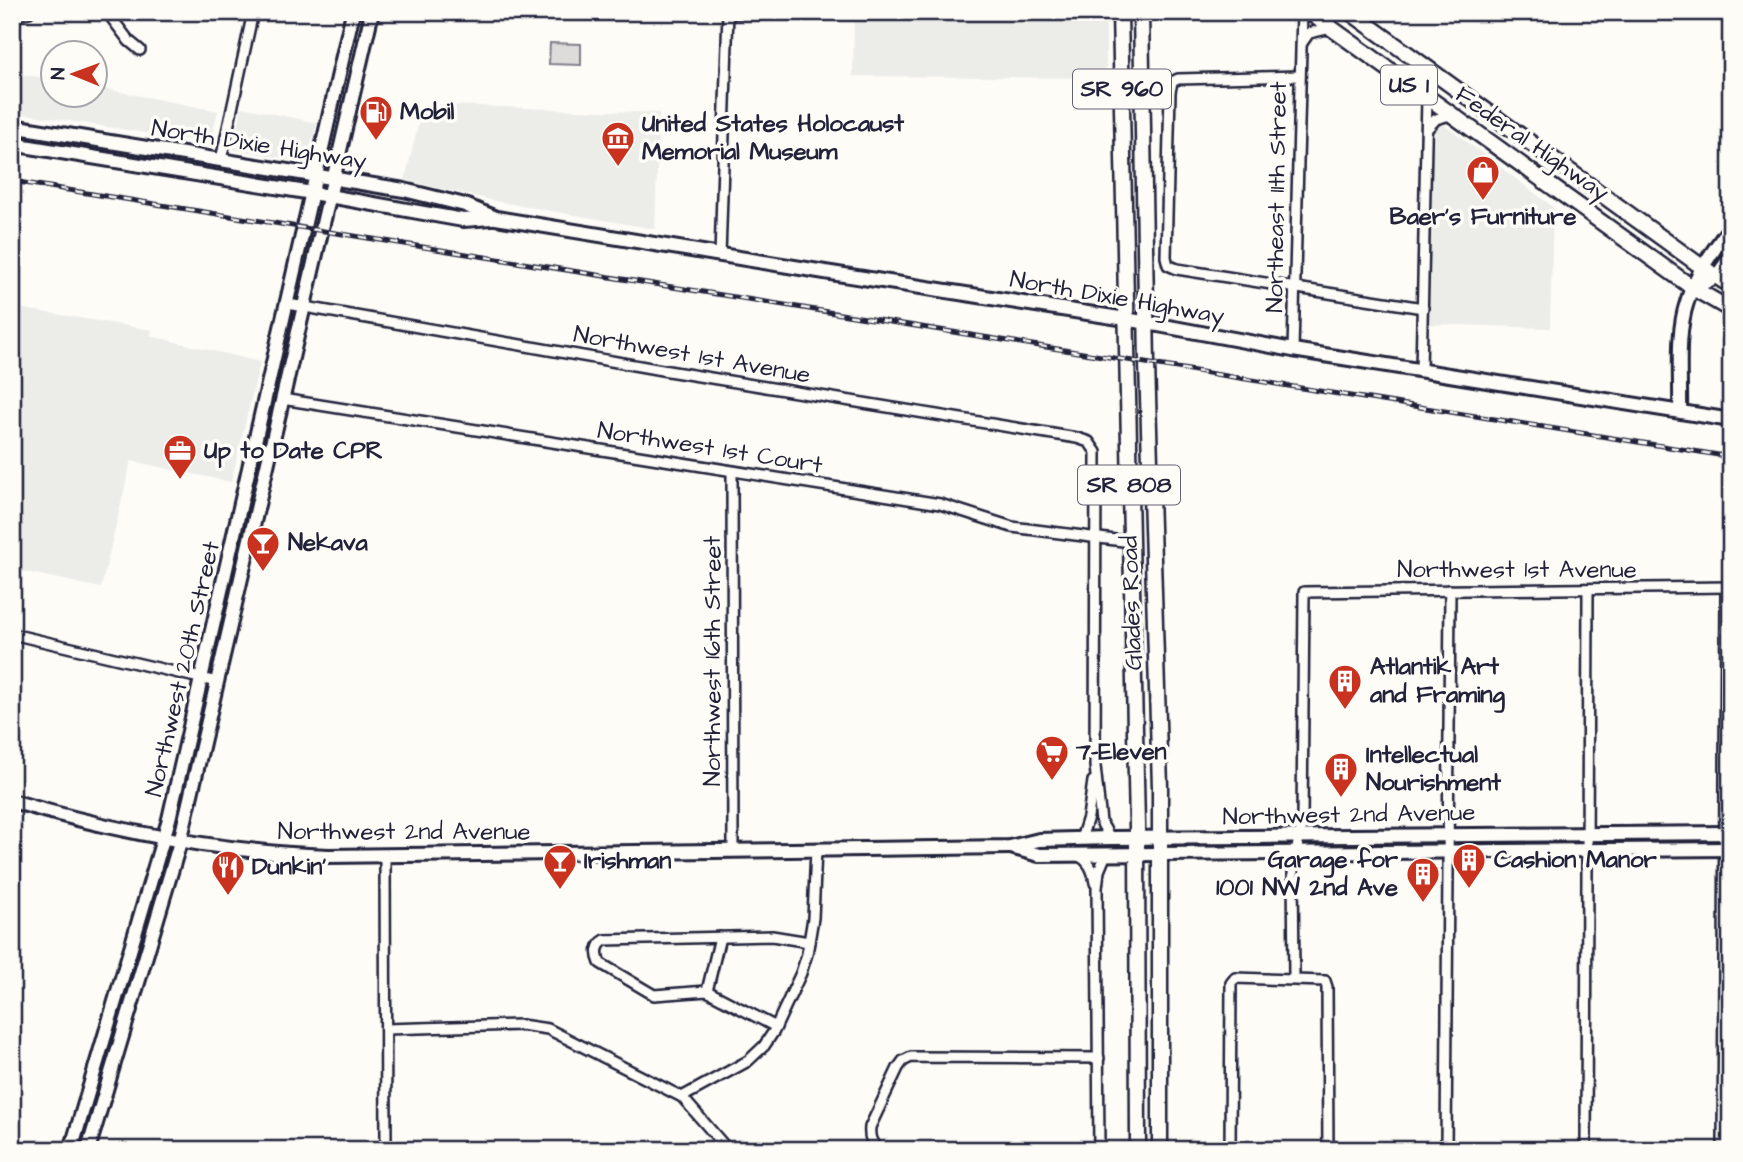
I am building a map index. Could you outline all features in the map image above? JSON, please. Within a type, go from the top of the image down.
[{"type":"main road","name":"Glades Road","points":[[1120,12],[1137,838],[1138,1150]]},
{"type":"main road","name":"Glades Road","points":[[1141,12],[1161,838],[1160,1150]]},
{"type":"main road","name":"Federal Highway","points":[[1309,12],[1584,207],[1693,288],[1731,310]]},
{"type":"main road","name":"Federal Highway","points":[[1350,12],[1731,286]]},
{"type":"main road","points":[[1385,67],[1411,72],[1426,66]]},
{"type":"main road","points":[[1427,98],[1447,95],[1474,101]]},
{"type":"street","points":[[12,16],[29,12]]},
{"type":"street","points":[[107,12],[140,51]]},
{"type":"street","points":[[221,160],[253,12]]},
{"type":"street","name":"Northwest 20th Street","points":[[71,1150],[164,839],[203,679],[353,12]]},
{"type":"street","name":"Northwest 20th Street","points":[[88,1150],[180,842],[372,12]]},
{"type":"street","points":[[720,256],[728,13],[827,12]]},
{"type":"street","name":"Northeast 11th Street","points":[[1293,350],[1302,12]]},
{"type":"street","points":[[1720,12],[1731,20]]},
{"type":"street","points":[[1301,44],[1309,33],[1331,28]]},
{"type":"street","points":[[346,42],[364,44]]},
{"type":"street","points":[[1299,76],[1178,79],[1172,82],[1166,243],[1168,265],[1177,270],[1423,308]]},
{"type":"street","points":[[1421,370],[1427,98]]},
{"type":"street","points":[[1427,131],[1436,119],[1450,114]]},
{"type":"street","name":"North Dixie Highway","points":[[12,126],[417,193],[465,205],[496,218]]},
{"type":"street","points":[[64,153],[67,135]]},
{"type":"street","name":"North Dixie Highway","points":[[12,144],[313,192],[463,220],[496,218],[1126,319],[1293,350],[1731,420]]},
{"type":"street","points":[[1679,411],[1683,321],[1687,300],[1702,267],[1731,226]]},
{"type":"street","points":[[1693,288],[1716,277],[1731,256]]},
{"type":"street","name":"Northwest 1st Avenue","points":[[288,304],[662,370],[1077,438],[1089,442],[1096,452],[1096,539]]},
{"type":"street","points":[[276,356],[286,382]]},
{"type":"street","name":"Northwest 1st Court","points":[[282,399],[940,504],[1012,527],[1131,542]]},
{"type":"street","name":"Northwest 16th Street","points":[[732,472],[733,850]]},
{"type":"street","points":[[1096,539],[1095,766],[1101,822],[1110,838]]},
{"type":"street","points":[[228,569],[242,573]]},
{"type":"street","points":[[1723,1150],[1728,849],[1728,587]]},
{"type":"street","name":"Northwest 1st Avenue","points":[[1299,837],[1302,822],[1304,592],[1728,587]]},
{"type":"street","points":[[1446,1150],[1450,590]]},
{"type":"street","points":[[1586,1150],[1588,590]]},
{"type":"street","points":[[12,634],[217,682]]},
{"type":"street","points":[[1081,839],[1095,766]]},
{"type":"street","name":"Northwest 2nd Avenue","points":[[12,801],[107,827],[180,842],[305,855],[1010,847],[1039,840],[1110,838],[1728,833]]},
{"type":"street","points":[[1294,978],[1293,869],[1299,837]]},
{"type":"street","name":"Northwest 2nd Avenue","points":[[1010,847],[1039,855],[1728,849]]},
{"type":"street","points":[[682,1097],[748,1061],[764,1046],[776,1027],[801,973],[809,942],[815,903],[816,849]]},
{"type":"street","points":[[1099,1150],[1097,888],[1099,871],[1106,854]]},
{"type":"street","points":[[385,855],[386,1150]]},
{"type":"street","points":[[1074,855],[1085,859],[1089,864],[1097,888]]},
{"type":"street","points":[[776,1027],[707,991],[654,995],[600,963],[600,943],[606,940],[772,936],[809,942]]},
{"type":"street","points":[[707,991],[720,937]]},
{"type":"street","points":[[1230,1150],[1231,983],[1235,978],[1325,981],[1328,1150]]},
{"type":"street","points":[[386,1029],[521,1025],[557,1032],[682,1097],[727,1150]]},
{"type":"street","points":[[107,1029],[122,1034]]},
{"type":"street","points":[[879,1150],[869,1136],[870,1127],[898,1068],[903,1061],[911,1057],[1099,1058]]},
{"type":"shaded area","points":[[928,12],[1106,12],[1106,78],[853,76],[854,21],[904,22],[920,18]]},
{"type":"shaded area","points":[[550,43],[581,44],[581,65],[549,64]]},
{"type":"shaded area","points":[[12,73],[38,77],[38,108],[108,108],[108,90],[218,111],[210,143],[12,112]]},
{"type":"shaded area","points":[[423,104],[659,113],[655,229],[495,201],[405,180]]},
{"type":"shaded area","points":[[242,107],[317,123],[307,159],[302,162],[234,149]]},
{"type":"shaded area","points":[[1442,123],[1553,207],[1550,328],[1429,324],[1432,140],[1436,129]]},
{"type":"shaded area","points":[[12,307],[152,330],[151,336],[260,362],[231,482],[131,461],[101,588],[12,569]]},
{"type":"railway","points":[[12,181],[1731,457]]},
{"type":"place","name":"Mobil","points":[[376,142]]},
{"type":"place","name":"United States Holocaust Memorial Museum","points":[[618,168]]},
{"type":"place","name":"Baer's Furniture","points":[[1483,202]]},
{"type":"place","name":"Up to Date CPR","points":[[180,481]]},
{"type":"place","name":"Nekava","points":[[263,573]]},
{"type":"place","name":"Atlantik Art and Framing","points":[[1345,711]]},
{"type":"place","name":"7-Eleven","points":[[1052,782]]},
{"type":"place","name":"Intellectual Nourishment","points":[[1341,799]]},
{"type":"place","name":"Cashion Manor","points":[[1469,890]]},
{"type":"place","name":"Irishman","points":[[560,891]]},
{"type":"place","name":"Dunkin'","points":[[228,897]]},
{"type":"place","name":"Garage for 1001 NW 2nd Ave","points":[[1423,904]]}]
